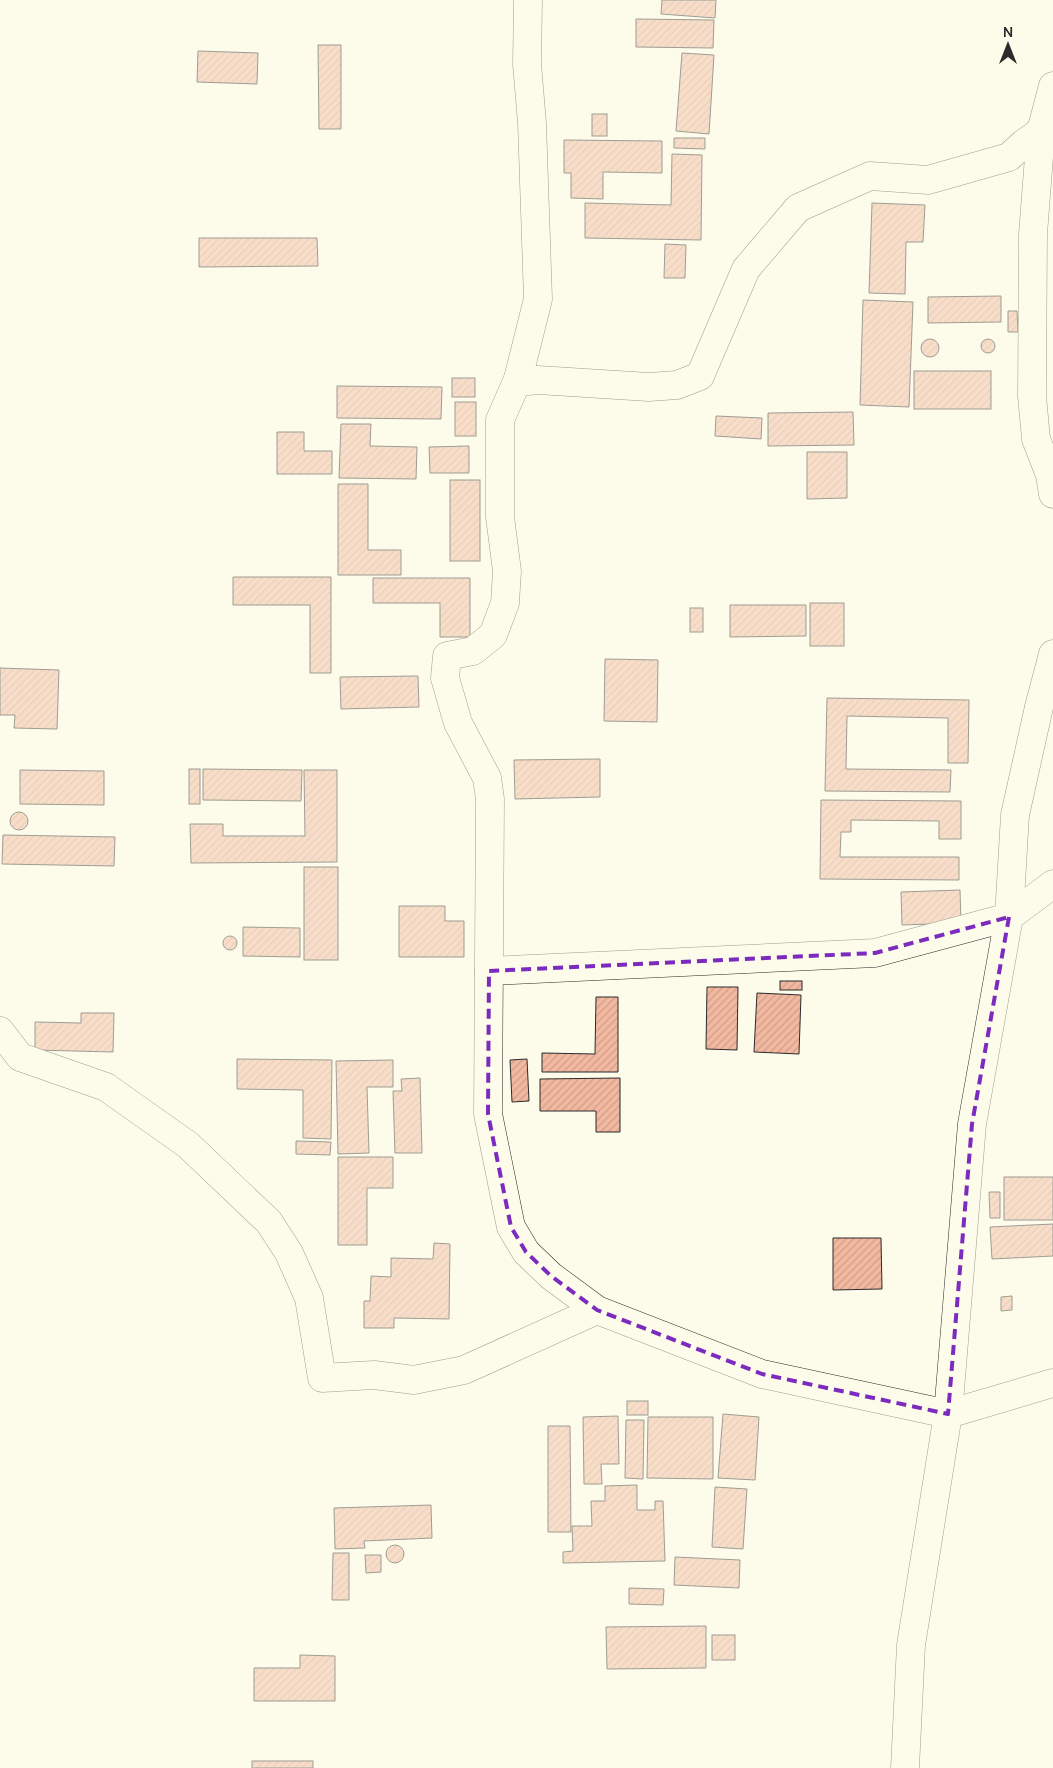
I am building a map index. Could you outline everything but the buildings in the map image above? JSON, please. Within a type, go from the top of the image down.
[{"type":"street","points":[[528,0],[526,64],[532,123],[538,299],[518,379],[500,420],[500,517],[507,571],[504,603],[492,635],[473,651],[447,656],[445,678],[458,723],[487,778],[490,799],[488,1114],[511,1227],[526,1252],[532,1258],[551,1276],[597,1310],[762,1374],[948,1414],[1053,1384]]},
{"type":"street","points":[[1053,86],[1040,132],[1033,234],[1032,396],[1036,440],[1050,475],[1053,494]]},
{"type":"street","points":[[518,379],[649,387],[677,385],[700,376],[746,268],[798,208],[870,176],[928,180],[1009,157],[1040,132]]},
{"type":"street","points":[[905,1768],[911,1645],[948,1414],[972,1124],[1009,917],[1015,815],[1053,654]]},
{"type":"street","points":[[489,971],[876,953],[1009,917],[1053,884]]},
{"type":"street","points":[[0,1031],[20,1058],[106,1087],[146,1115],[188,1145],[269,1222],[289,1253],[309,1298],[322,1378],[374,1375],[414,1380],[464,1370],[597,1310]]},
{"type":"highlighted area","points":[[1009,917],[972,1124],[948,1414],[762,1374],[597,1310],[551,1276],[526,1252],[511,1227],[488,1114],[489,971],[875,953]]}]
